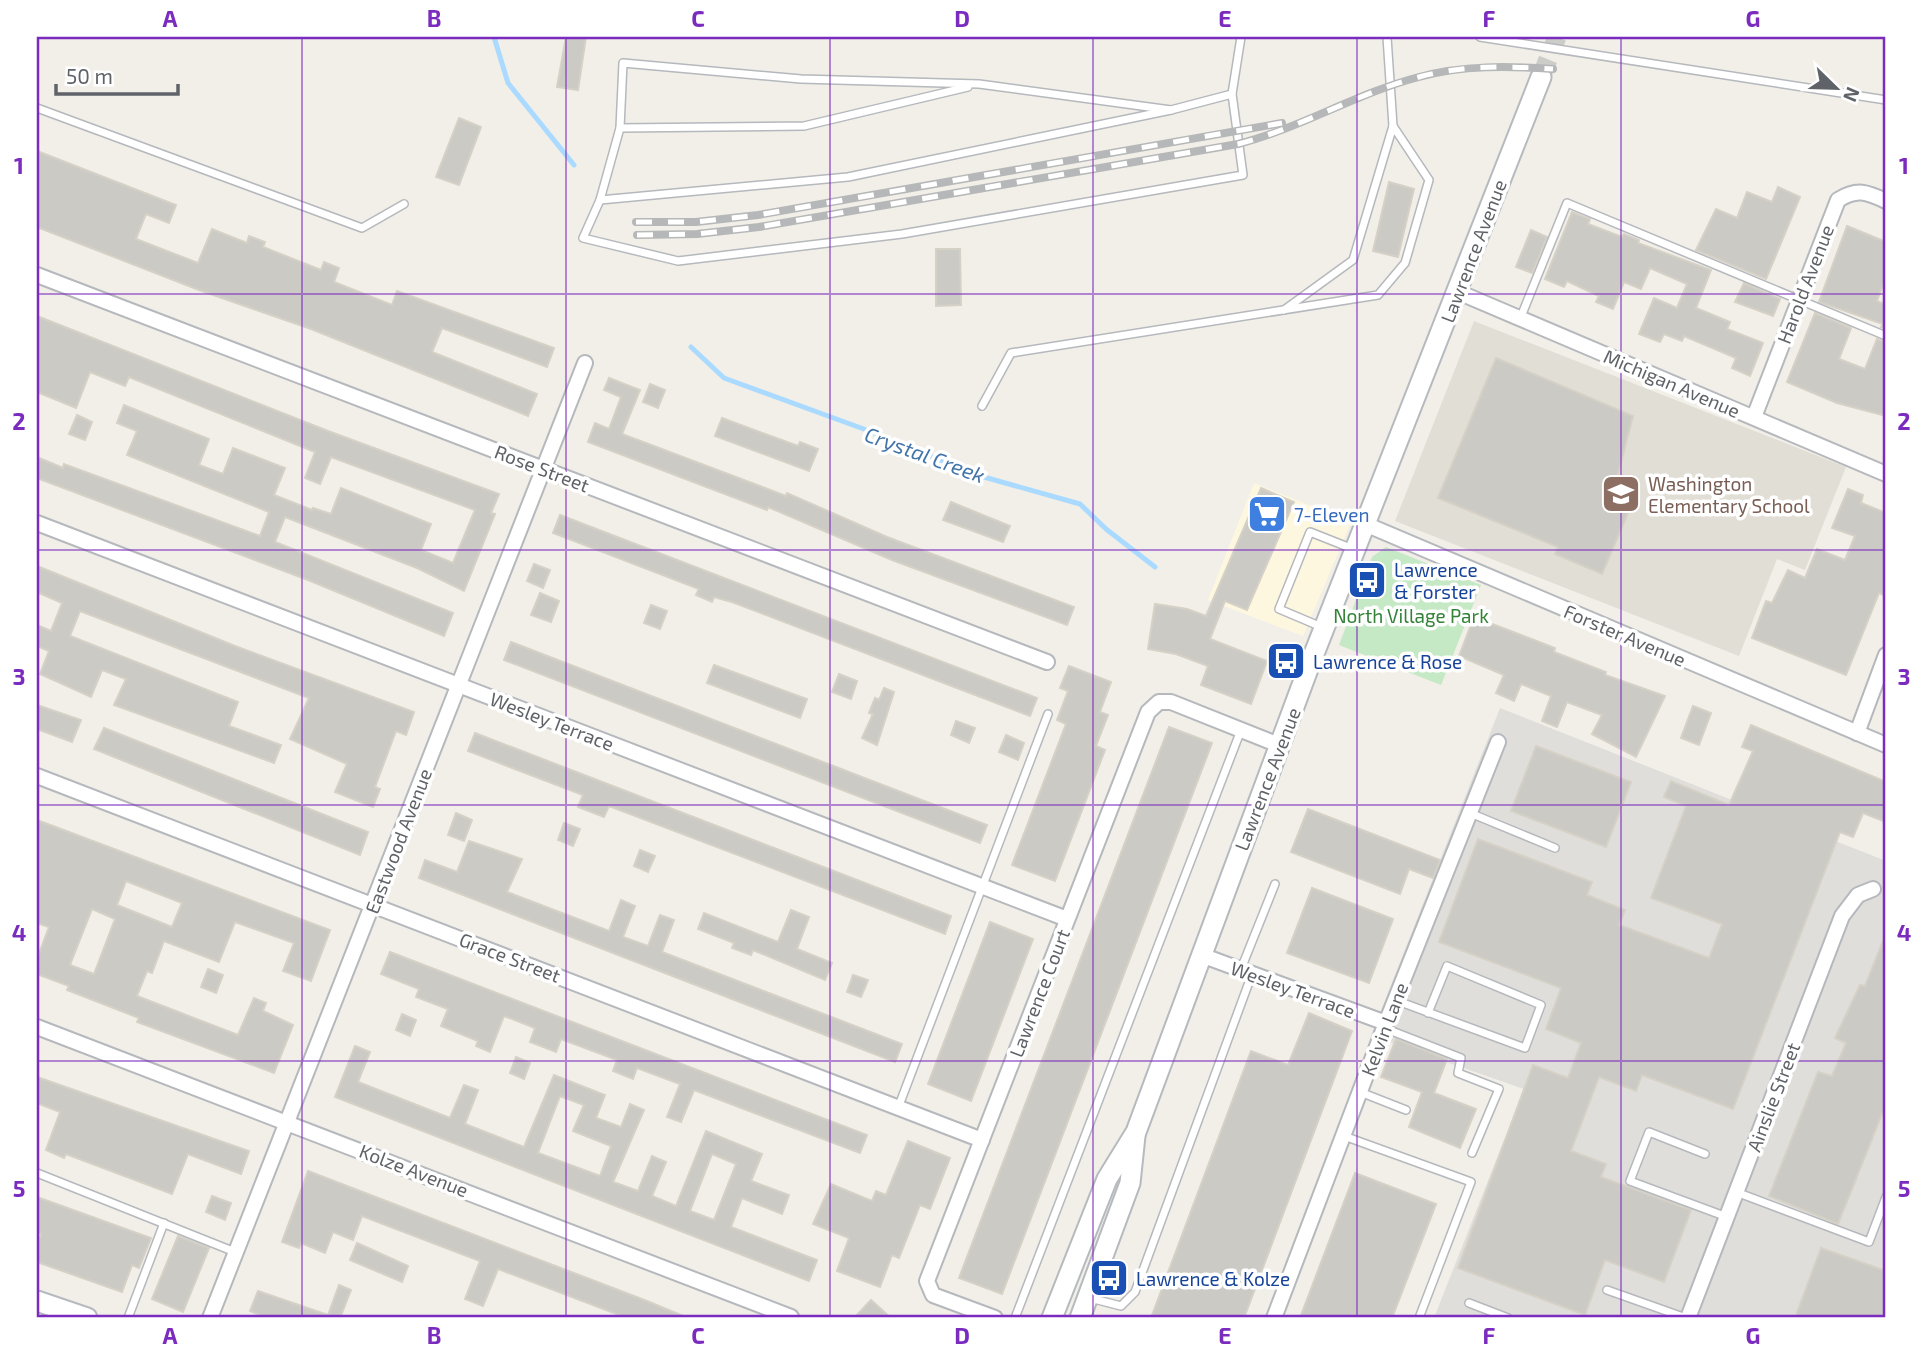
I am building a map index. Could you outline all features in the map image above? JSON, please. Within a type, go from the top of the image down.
[{"type":"main road","name":"Lawrence Avenue","points":[[1052,1318],[1107,1179],[1136,1132],[1279,745],[1541,77]]},
{"type":"main road","name":"Lawrence Avenue","points":[[1080,1318],[1130,1183],[1136,1132]]},
{"type":"main road","points":[[37,1301],[87,1318]]},
{"type":"street","name":"Harold Avenue","points":[[1754,417],[1838,200],[1856,191],[1866,191],[1886,201]]},
{"type":"street","name":"Rose Street","points":[[37,275],[1047,662]]},
{"type":"street","name":"Michigan Avenue","points":[[1458,292],[1886,474]]},
{"type":"street","name":"Eastwood Avenue","points":[[210,1318],[585,363]]},
{"type":"street","name":"Wesley Terrace","points":[[37,523],[1068,919]]},
{"type":"street","name":"Forster Avenue","points":[[1364,524],[1886,745]]},
{"type":"street","points":[[1857,733],[1886,655]]},
{"type":"street","name":"Lawrence Court","points":[[995,1318],[933,1295],[927,1281],[1148,712],[1159,702],[1171,702],[1241,730]]},
{"type":"street","points":[[1241,730],[1279,745]]},
{"type":"street","name":"Kelvin Lane","points":[[1274,1318],[1359,1092],[1498,742]]},
{"type":"street","name":"Grace Street","points":[[37,776],[982,1140]]},
{"type":"street","name":"Ainslie Street","points":[[1687,1318],[1842,916],[1858,895],[1873,889]]},
{"type":"street","name":"Wesley Terrace","points":[[1201,955],[1385,1026]]},
{"type":"street","name":"Kolze Avenue","points":[[37,1027],[288,1121],[791,1317]]},
{"type":"lane","points":[[1171,110],[979,84],[801,79],[624,63],[620,128],[600,200],[583,238],[678,261],[902,234],[1243,175],[1231,94],[1241,37]]},
{"type":"lane","points":[[1282,312],[1353,260],[1393,126],[1387,37]]},
{"type":"lane","points":[[1480,37],[1886,100]]},
{"type":"lane","points":[[620,128],[804,126],[979,84]]},
{"type":"lane","points":[[600,200],[848,177],[1171,110],[1231,94]]},
{"type":"lane","points":[[37,108],[362,228],[404,204]]},
{"type":"lane","points":[[982,406],[1011,353],[1378,295],[1405,263],[1429,180],[1393,126]]},
{"type":"lane","points":[[1520,319],[1567,203],[1886,336]]},
{"type":"lane","points":[[1324,628],[1279,609],[1310,532],[1355,549]]},
{"type":"lane","points":[[898,1108],[980,886],[1048,715]]},
{"type":"lane","points":[[1015,1318],[1241,730]]},
{"type":"lane","points":[[1469,813],[1555,848]]},
{"type":"lane","points":[[1088,1297],[1121,1306],[1135,1292],[1275,884]]},
{"type":"lane","points":[[1395,1000],[1429,1013],[1525,1048],[1541,1005],[1447,966],[1429,1013]]},
{"type":"lane","points":[[1385,1026],[1461,1058],[1458,1073],[1499,1089],[1472,1153]]},
{"type":"lane","points":[[1359,1092],[1406,1110]]},
{"type":"lane","points":[[1705,1154],[1649,1132],[1630,1181],[1727,1217]]},
{"type":"lane","points":[[1343,1136],[1471,1182],[1419,1318]]},
{"type":"lane","points":[[37,1173],[236,1252]]},
{"type":"lane","points":[[1736,1192],[1869,1242],[1886,1197]]},
{"type":"lane","points":[[128,1318],[164,1223]]},
{"type":"lane","points":[[1607,1290],[1687,1318]]},
{"type":"lane","points":[[1469,1303],[1508,1318]]},
{"type":"shaded area","name":"Washington Elementary School","points":[[1474,321],[1846,467],[1805,570],[1777,559],[1739,656],[1395,521]]},
{"type":"shaded area","points":[[1254,483],[1351,522],[1303,636],[1208,600]]},
{"type":"shaded area","points":[[1500,708],[1886,861],[1886,1318],[1434,1318],[1524,1089],[1371,1036]]},
{"type":"green space","name":"North Village Park","points":[[1386,547],[1481,585],[1441,685],[1339,645],[1372,557]]},
{"type":"building","points":[[566,37],[586,37],[578,90],[557,87]]},
{"type":"building","points":[[459,118],[481,127],[459,185],[436,177]]},
{"type":"building","points":[[37,151],[176,205],[169,223],[146,214],[136,239],[198,263],[212,229],[247,243],[249,236],[265,242],[263,247],[321,270],[324,262],[339,268],[334,282],[392,305],[397,291],[554,348],[547,367],[442,328],[432,352],[537,394],[528,416],[311,329],[199,290],[37,227]]},
{"type":"building","points":[[1389,182],[1414,189],[1398,257],[1373,251]]},
{"type":"building","points":[[1778,187],[1800,197],[1766,279],[1696,250],[1716,209],[1737,218],[1747,192],[1772,202]]},
{"type":"building","points":[[1572,212],[1590,219],[1588,224],[1622,237],[1624,234],[1639,240],[1638,243],[1711,270],[1696,308],[1730,322],[1727,329],[1763,343],[1750,376],[1732,368],[1736,358],[1684,336],[1682,341],[1664,334],[1660,342],[1639,334],[1654,298],[1677,308],[1687,284],[1650,268],[1641,289],[1624,282],[1613,309],[1596,302],[1599,296],[1567,281],[1564,287],[1545,279]]},
{"type":"building","points":[[1847,226],[1886,242],[1886,277],[1877,301],[1886,305],[1886,329],[1881,327],[1883,324],[1819,302]]},
{"type":"building","points":[[1531,230],[1547,237],[1532,273],[1516,267]]},
{"type":"building","points":[[936,249],[960,249],[961,305],[936,306]]},
{"type":"building","points":[[1744,283],[1780,299],[1773,316],[1735,302]]},
{"type":"building","points":[[1815,313],[1851,328],[1839,359],[1865,369],[1877,339],[1886,342],[1886,416],[1837,403],[1787,382]]},
{"type":"building","points":[[37,316],[328,431],[499,494],[491,513],[495,514],[464,591],[417,568],[285,517],[275,542],[453,613],[444,636],[308,580],[37,478],[37,457],[63,468],[64,464],[260,536],[269,512],[127,455],[137,431],[117,423],[124,405],[209,439],[199,465],[223,474],[233,448],[285,468],[274,495],[312,510],[313,508],[331,514],[341,488],[431,524],[421,550],[453,563],[475,510],[331,457],[320,484],[305,478],[315,452],[129,377],[125,386],[90,372],[76,408],[37,392]]},
{"type":"building","points":[[1496,358],[1633,416],[1610,505],[1628,513],[1602,574],[1555,554],[1558,547],[1438,498]]},
{"type":"building","points":[[609,378],[640,390],[622,434],[786,496],[787,493],[887,537],[1074,607],[1067,625],[892,560],[768,507],[767,510],[588,442],[595,423],[609,429],[621,397],[604,390]]},
{"type":"building","points":[[650,384],[665,390],[658,408],[643,402]]},
{"type":"building","points":[[77,415],[92,422],[85,440],[69,434]]},
{"type":"building","points":[[722,418],[798,446],[800,442],[818,449],[809,471],[715,436]]},
{"type":"building","points":[[1261,488],[1294,502],[1247,610],[1225,601],[1210,639],[1267,661],[1251,704],[1201,685],[1208,666],[1176,654],[1148,649],[1155,604],[1187,609],[1206,616]]},
{"type":"building","points":[[1848,489],[1863,495],[1861,503],[1886,513],[1886,596],[1879,593],[1846,675],[1752,638],[1766,601],[1772,603],[1788,570],[1805,578],[1817,549],[1845,560],[1855,536],[1832,528]]},
{"type":"building","points":[[951,502],[1010,526],[1003,542],[943,520]]},
{"type":"building","points":[[560,515],[1037,698],[1030,716],[732,602],[714,597],[712,602],[696,595],[699,589],[553,533]]},
{"type":"building","points":[[534,564],[550,570],[543,588],[527,581]]},
{"type":"building","points":[[37,566],[235,646],[414,712],[406,735],[396,731],[375,787],[380,789],[373,807],[335,792],[347,764],[290,739],[309,698],[80,611],[70,636],[238,702],[229,726],[281,745],[274,763],[114,705],[126,679],[102,670],[91,697],[40,674],[49,651],[37,646],[37,625],[51,631],[62,603],[37,592]]},
{"type":"building","points":[[540,593],[559,601],[551,622],[531,615]]},
{"type":"building","points":[[651,605],[667,611],[660,629],[644,623]]},
{"type":"building","points":[[1474,617],[1555,648],[1554,652],[1606,672],[1605,675],[1665,696],[1636,757],[1592,734],[1602,715],[1567,702],[1557,727],[1542,721],[1551,696],[1521,684],[1514,701],[1496,693],[1504,675],[1459,656]]},
{"type":"building","points":[[511,642],[987,825],[980,843],[504,660]]},
{"type":"building","points":[[714,665],[807,699],[800,718],[707,683]]},
{"type":"building","points":[[1069,666],[1111,682],[1100,712],[1108,715],[1096,746],[1105,750],[1055,881],[1012,865],[1066,724],[1057,720],[1068,691],[1060,688]]},
{"type":"building","points":[[839,674],[857,681],[851,699],[832,692]]},
{"type":"building","points":[[884,688],[894,692],[877,745],[862,738],[873,714],[869,713],[875,698],[879,700]]},
{"type":"building","points":[[37,705],[81,720],[72,742],[37,729]]},
{"type":"building","points":[[1693,706],[1711,713],[1699,745],[1681,738]]},
{"type":"building","points":[[956,721],[975,728],[969,743],[951,735]]},
{"type":"building","points":[[1751,725],[1886,782],[1886,822],[1863,813],[1853,837],[1840,832],[1733,1109],[1642,1075],[1636,1091],[1599,1077],[1571,1151],[1606,1164],[1601,1177],[1691,1210],[1664,1282],[1605,1260],[1585,1315],[1458,1268],[1533,1065],[1568,1078],[1581,1043],[1546,1029],[1561,988],[1439,942],[1478,839],[1592,882],[1587,895],[1625,910],[1619,925],[1709,958],[1722,924],[1651,898],[1686,806],[1664,797],[1671,781],[1729,805],[1753,751],[1742,747]]},
{"type":"building","points":[[1169,727],[1212,743],[1002,1294],[959,1278]]},
{"type":"building","points":[[104,728],[368,832],[360,855],[94,749]]},
{"type":"building","points":[[475,733],[951,916],[945,934],[609,806],[604,817],[578,807],[583,795],[468,751]]},
{"type":"building","points":[[1006,735],[1024,743],[1018,760],[999,752]]},
{"type":"building","points":[[1536,746],[1631,782],[1606,847],[1511,811]]},
{"type":"building","points":[[1308,809],[1440,860],[1433,878],[1409,869],[1400,894],[1291,852]]},
{"type":"building","points":[[456,813],[472,820],[464,841],[448,835]]},
{"type":"building","points":[[37,820],[330,930],[311,981],[283,971],[294,943],[235,922],[219,962],[164,941],[152,973],[147,971],[137,996],[238,1035],[254,998],[266,1003],[263,1011],[293,1025],[274,1073],[137,1022],[139,1018],[67,990],[69,986],[37,974],[37,959],[49,927],[37,923]],"holes":[[[126,881],[182,903],[172,927],[117,905]],[[92,909],[115,919],[94,974],[70,965]]]},
{"type":"building","points":[[564,823],[580,829],[573,846],[558,840]]},
{"type":"building","points":[[469,841],[522,859],[507,892],[609,931],[621,900],[635,906],[623,937],[648,946],[660,915],[674,920],[662,952],[902,1044],[895,1062],[419,878],[425,860],[457,872]]},
{"type":"building","points":[[640,850],[655,856],[648,872],[634,866]]},
{"type":"building","points":[[1312,888],[1393,919],[1369,983],[1287,953]]},
{"type":"building","points":[[791,910],[809,917],[797,949],[832,963],[825,980],[753,950],[751,955],[732,948],[734,943],[698,929],[704,913],[778,942]]},
{"type":"building","points":[[990,922],[1033,939],[971,1101],[928,1084]]},
{"type":"building","points":[[1886,933],[1886,1104],[1838,1224],[1769,1196],[1818,1072],[1832,1076],[1846,1043],[1835,1038],[1860,985],[1865,986]]},
{"type":"building","points":[[390,952],[867,1135],[860,1153],[694,1090],[681,1122],[667,1117],[680,1084],[637,1068],[633,1079],[613,1071],[617,1060],[561,1039],[556,1052],[530,1042],[535,1028],[504,1016],[490,1052],[476,1046],[478,1041],[441,1026],[448,1009],[416,997],[419,989],[381,974]]},
{"type":"building","points":[[208,969],[223,975],[216,993],[201,987]]},
{"type":"building","points":[[853,975],[868,980],[861,997],[847,992]]},
{"type":"building","points":[[1309,1013],[1352,1031],[1244,1318],[1151,1318],[1251,1051],[1288,1065]]},
{"type":"building","points":[[402,1014],[416,1020],[410,1036],[396,1030]]},
{"type":"building","points":[[1396,1039],[1447,1059],[1434,1093],[1476,1109],[1460,1148],[1409,1127],[1422,1092],[1381,1077]]},
{"type":"building","points":[[355,1046],[370,1052],[358,1082],[450,1118],[464,1085],[478,1090],[465,1124],[524,1147],[554,1075],[605,1095],[596,1118],[621,1127],[630,1104],[644,1110],[613,1182],[638,1191],[652,1156],[666,1162],[652,1196],[676,1206],[706,1131],[762,1154],[751,1181],[789,1195],[782,1214],[742,1198],[731,1227],[817,1260],[809,1281],[335,1097]],"holes":[[[560,1096],[584,1105],[573,1131],[611,1146],[600,1176],[538,1153]],[[712,1154],[736,1164],[714,1220],[690,1211]]]},
{"type":"building","points":[[516,1057],[530,1063],[524,1079],[510,1073]]},
{"type":"building","points":[[37,1077],[249,1151],[241,1174],[188,1154],[172,1194],[66,1154],[64,1158],[46,1150],[60,1112],[37,1103]]},
{"type":"building","points":[[908,1141],[950,1158],[930,1209],[920,1205],[899,1258],[892,1255],[880,1287],[837,1271],[849,1238],[813,1224],[831,1184],[872,1201],[876,1191],[886,1195]]},
{"type":"building","points":[[308,1171],[688,1318],[627,1318],[498,1269],[483,1306],[465,1299],[480,1261],[362,1216],[353,1240],[333,1232],[325,1253],[301,1243],[299,1248],[282,1242]]},
{"type":"building","points":[[1355,1173],[1436,1204],[1392,1318],[1300,1318]]},
{"type":"building","points":[[212,1196],[231,1203],[225,1220],[206,1212]]},
{"type":"building","points":[[37,1197],[151,1238],[139,1268],[132,1265],[122,1292],[37,1262],[37,1246],[41,1234],[37,1232]]},
{"type":"building","points":[[178,1236],[209,1248],[183,1312],[152,1299]]},
{"type":"building","points":[[357,1243],[408,1266],[402,1282],[350,1260]]},
{"type":"building","points":[[1821,1248],[1886,1271],[1886,1318],[1795,1318]]},
{"type":"building","points":[[339,1285],[351,1290],[340,1318],[268,1318],[250,1311],[258,1291],[328,1315]]},
{"type":"building","points":[[871,1300],[891,1318],[854,1318]]},
{"type":"waterway","name":"Crystal Creek","points":[[494,37],[508,83],[574,165]]},
{"type":"waterway","name":"Crystal Creek","points":[[691,347],[724,378],[872,432],[977,475],[1080,504],[1106,529],[1155,567]]},
{"type":"tunnel","points":[[1541,77],[1557,37]]},
{"type":"railway","points":[[637,235],[697,234],[759,227],[1238,144],[1419,77],[1486,67],[1553,69]]},
{"type":"railway","points":[[636,222],[696,222],[758,215],[1282,123]]},
{"type":"place","name":"Washington Elementary School","points":[[1621,494]]},
{"type":"place","name":"7-Eleven","points":[[1267,514]]},
{"type":"place","name":"Lawrence & Forster","points":[[1367,580]]},
{"type":"place","name":"Lawrence & Rose","points":[[1286,661]]},
{"type":"place","name":"Lawrence & Kolze","points":[[1109,1278]]}]
